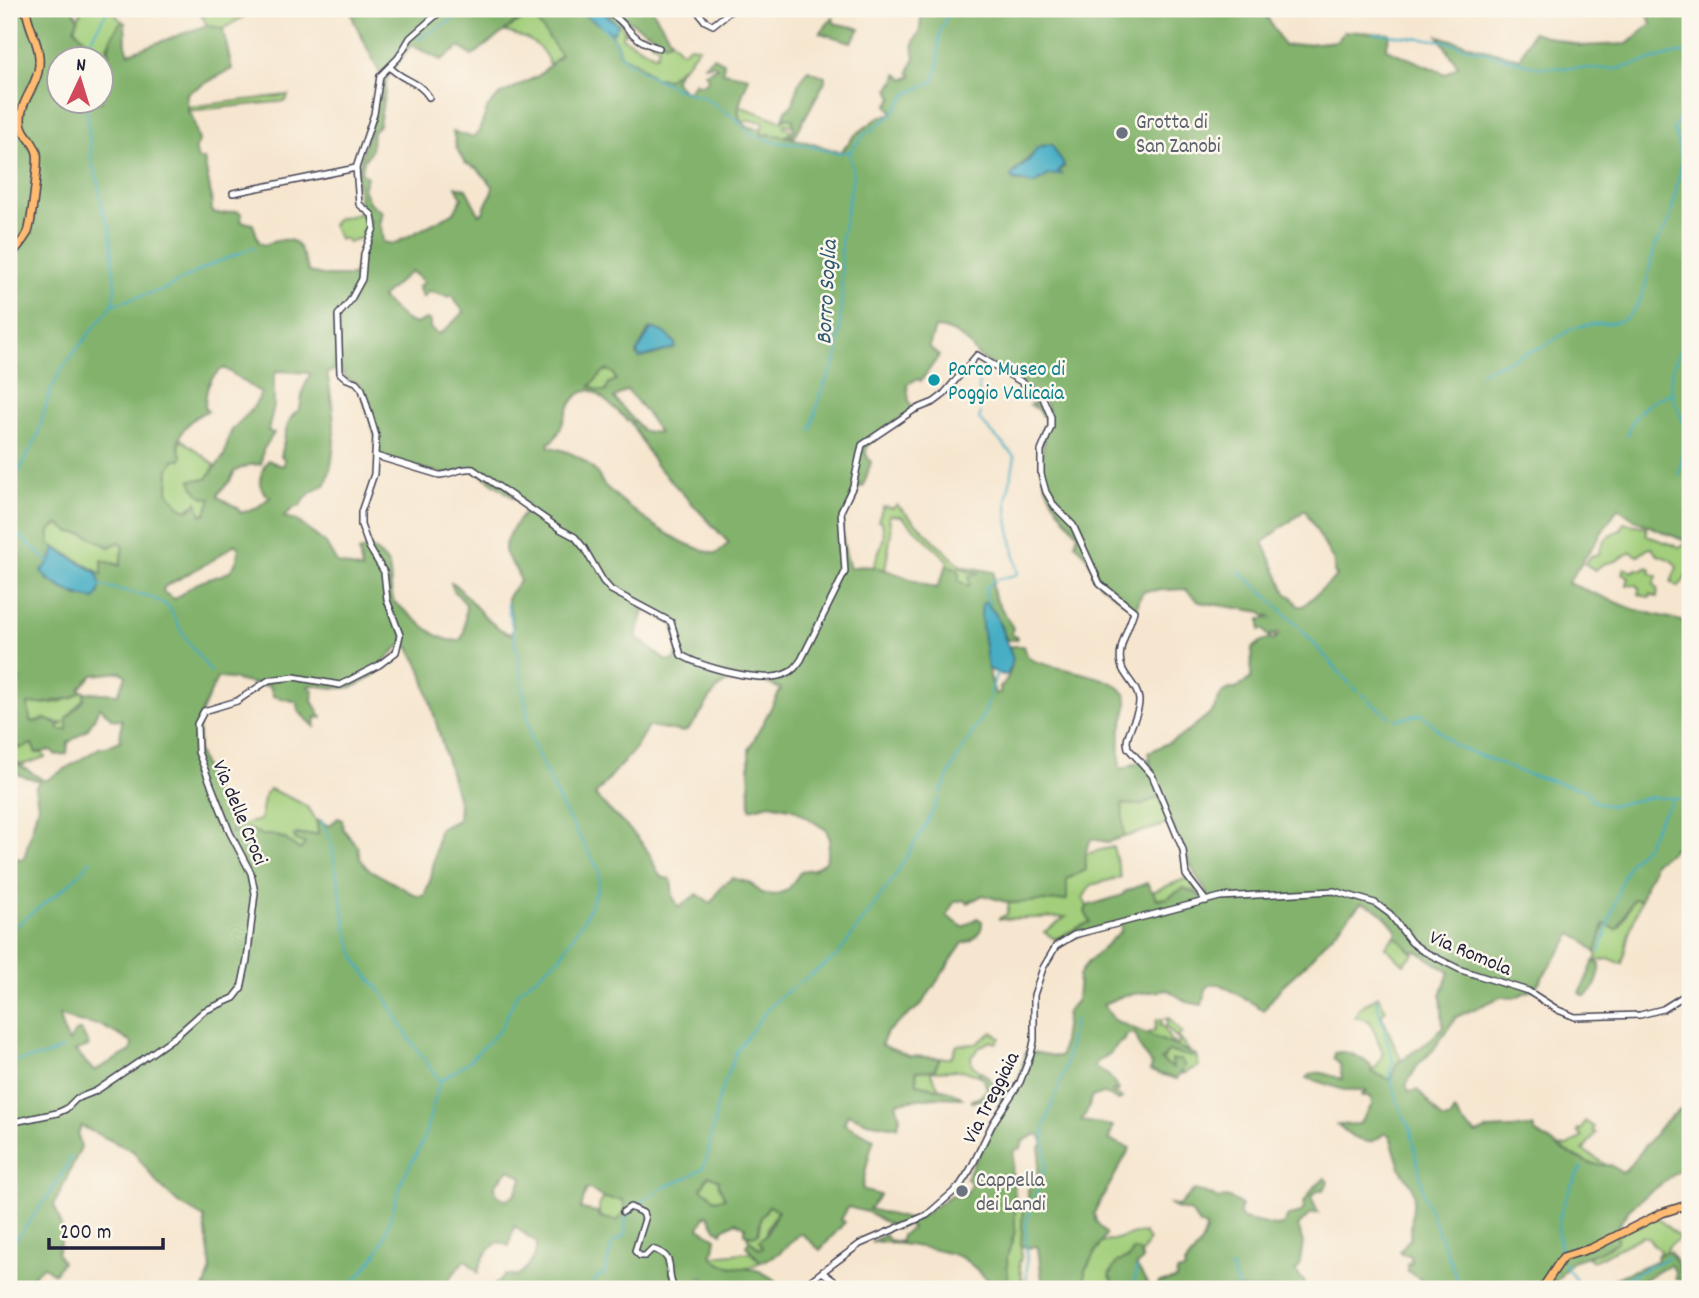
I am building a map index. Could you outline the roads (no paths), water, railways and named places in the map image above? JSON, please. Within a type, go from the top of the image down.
[{"type":"main road","points":[[9,258],[30,225],[38,164],[37,150],[25,134],[20,119],[24,103],[34,88],[40,64],[37,43],[28,23],[26,9]]},
{"type":"main road","points":[[1542,1289],[1563,1258],[1592,1248],[1662,1213],[1690,1204]]},
{"type":"street","name":"Via delle Croci","points":[[9,1123],[66,1109],[76,1099],[96,1091],[176,1036],[204,1011],[238,994],[247,960],[255,893],[251,873],[230,833],[224,812],[198,752],[199,718],[204,711],[237,701],[269,680],[294,677],[340,685],[379,665],[396,652],[400,635],[387,600],[384,572],[369,547],[361,526],[361,512],[374,474],[376,436],[362,389],[356,382],[342,377],[338,366],[338,315],[350,301],[362,279],[364,254],[374,228],[372,215],[359,204],[356,168],[374,114],[380,76],[398,58],[410,38],[443,9]]},
{"type":"street","points":[[604,9],[645,44],[659,48]]},
{"type":"street","points":[[696,9],[705,21],[713,25],[733,9]]},
{"type":"street","points":[[390,67],[424,89],[429,97]]},
{"type":"street","points":[[233,193],[356,168]]},
{"type":"street","points":[[376,456],[439,475],[473,469],[575,537],[611,590],[671,622],[681,655],[715,669],[777,677],[794,669],[801,660],[844,578],[846,561],[842,506],[853,486],[860,449],[875,435],[942,396],[977,355],[1043,398],[1051,416],[1051,427],[1041,452],[1041,474],[1046,492],[1055,507],[1073,525],[1100,584],[1134,611],[1126,628],[1120,660],[1135,688],[1139,702],[1126,738],[1128,748],[1152,775],[1183,850],[1186,875],[1206,901]]},
{"type":"street","name":"Via Romola","points":[[1206,901],[1220,897],[1326,890],[1369,900],[1390,914],[1410,942],[1423,951],[1461,970],[1525,990],[1575,1017],[1640,1015],[1663,1009],[1690,992]]},
{"type":"street","name":"Via Treggiaia","points":[[799,1289],[860,1244],[927,1215],[965,1179],[984,1139],[1020,1082],[1034,1041],[1034,995],[1037,983],[1042,968],[1056,946],[1074,935],[1206,901]]},
{"type":"street","points":[[624,1212],[633,1208],[643,1213],[645,1219],[635,1251],[645,1256],[653,1249],[668,1258],[671,1267],[670,1282],[675,1289]]},
{"type":"street","points":[[822,1272],[845,1289]]},
{"type":"street","points":[[835,1282],[837,1289]]},
{"type":"water","points":[[581,9],[598,9],[618,24],[614,32],[586,16]]},
{"type":"water","points":[[1051,144],[1064,165],[1058,171],[1062,174],[1049,175],[1034,184],[1012,179],[1011,176],[1029,160],[1037,148]]},
{"type":"water","points":[[652,328],[665,333],[675,343],[675,348],[639,358],[637,352]]},
{"type":"water","points":[[55,548],[97,573],[100,587],[95,599],[65,590],[41,571],[51,561]]},
{"type":"water","points":[[985,602],[995,613],[1013,659],[1008,674],[1003,675],[988,669],[981,617],[982,604]]},
{"type":"waterway","points":[[87,46],[108,9]]},
{"type":"waterway","points":[[418,39],[471,9]]},
{"type":"waterway","name":"Borro Soglia","points":[[811,431],[820,395],[838,355],[842,293],[841,239],[853,177],[850,151],[864,135],[891,115],[907,94],[934,81],[939,62],[941,29],[953,9]]},
{"type":"waterway","name":"Borro Soglia","points":[[601,25],[614,39],[624,59],[654,78],[704,97],[736,119],[753,135],[775,142],[806,145],[836,153],[848,152]]},
{"type":"waterway","points":[[1374,33],[1444,41],[1537,67],[1617,69],[1678,53],[1690,53]]},
{"type":"waterway","points":[[1662,234],[1670,220],[1682,161],[1674,129],[1687,99],[1690,77]]},
{"type":"waterway","points":[[9,491],[38,435],[49,394],[62,368],[113,304],[115,287],[110,228],[102,209],[98,181],[92,164],[87,116]]},
{"type":"waterway","points":[[1655,247],[1660,237]]},
{"type":"waterway","points":[[114,304],[165,289],[210,265],[255,247]]},
{"type":"waterway","points":[[1578,327],[1617,322],[1633,311],[1643,292],[1654,250]]},
{"type":"waterway","points":[[1546,345],[1575,327]]},
{"type":"waterway","points":[[1679,476],[1684,426],[1671,391],[1671,382],[1674,364],[1690,331]]},
{"type":"waterway","points":[[1481,372],[1543,346]]},
{"type":"waterway","points":[[978,374],[980,409]]},
{"type":"waterway","points":[[1628,435],[1630,427],[1643,408],[1671,393]]},
{"type":"waterway","points":[[981,413],[979,419],[1015,457],[1007,497],[1007,514],[1018,574],[992,581],[985,590],[989,604]]},
{"type":"waterway","points":[[9,530],[19,535],[50,563]]},
{"type":"waterway","points":[[1239,571],[1269,598]]},
{"type":"waterway","points":[[98,585],[148,596],[168,606],[186,639],[211,672]]},
{"type":"waterway","points":[[1271,600],[1298,626]]},
{"type":"waterway","points":[[348,1289],[374,1258],[384,1239],[402,1180],[423,1141],[440,1081],[467,1063],[501,1029],[517,993],[560,957],[586,916],[599,885],[599,870],[561,805],[531,740],[507,603]]},
{"type":"waterway","points":[[1301,629],[1350,684]]},
{"type":"waterway","points":[[940,794],[956,760],[984,714],[997,672]]},
{"type":"waterway","points":[[1353,687],[1358,691]]},
{"type":"waterway","points":[[1362,694],[1366,698]]},
{"type":"waterway","points":[[1369,701],[1390,717]]},
{"type":"waterway","points":[[1395,720],[1422,714],[1454,745],[1526,774],[1586,790],[1593,801],[1610,806],[1652,797],[1679,799]]},
{"type":"waterway","points":[[1600,952],[1630,862],[1646,846],[1661,816],[1675,798]]},
{"type":"waterway","points":[[635,1206],[666,1186],[703,1168],[718,1101],[736,1052],[766,1011],[781,996],[837,956],[891,882],[927,823],[938,799]]},
{"type":"waterway","points":[[1682,799],[1690,799]]},
{"type":"waterway","points":[[321,820],[331,842],[347,931],[358,964],[386,998],[409,1038],[439,1080]]},
{"type":"waterway","points":[[9,933],[61,891],[91,860]]},
{"type":"waterway","points":[[1376,999],[1393,1061],[1390,1076],[1399,1106],[1411,1131],[1424,1195],[1461,1289]]},
{"type":"waterway","points":[[1044,1127],[1064,1072],[1074,1020]]},
{"type":"waterway","points":[[9,1062],[41,1057],[62,1049]]},
{"type":"waterway","points":[[1027,1289],[1026,1224],[1046,1164],[1044,1130]]},
{"type":"waterway","points":[[9,1249],[50,1193],[71,1157]]},
{"type":"waterway","points":[[1562,1254],[1559,1220],[1566,1198],[1582,1167]]},
{"type":"waterway","points":[[590,1289],[598,1276],[604,1275],[613,1241],[622,1238],[626,1216],[632,1210]]},
{"type":"waterway","points":[[1605,1289],[1669,1257]]},
{"type":"waterway","points":[[1564,1263],[1579,1289]]},
{"type":"waterway","points":[[1133,1289],[1137,1268]]},
{"type":"waterway","points":[[1231,1268],[1239,1289]]},
{"type":"place","name":"Grotta di San Zanobi","points":[[1122,133]]},
{"type":"place","name":"Parco Museo di Poggio Valicaia","points":[[934,380]]},
{"type":"place","name":"Cappella dei Landi","points":[[962,1191]]}]
